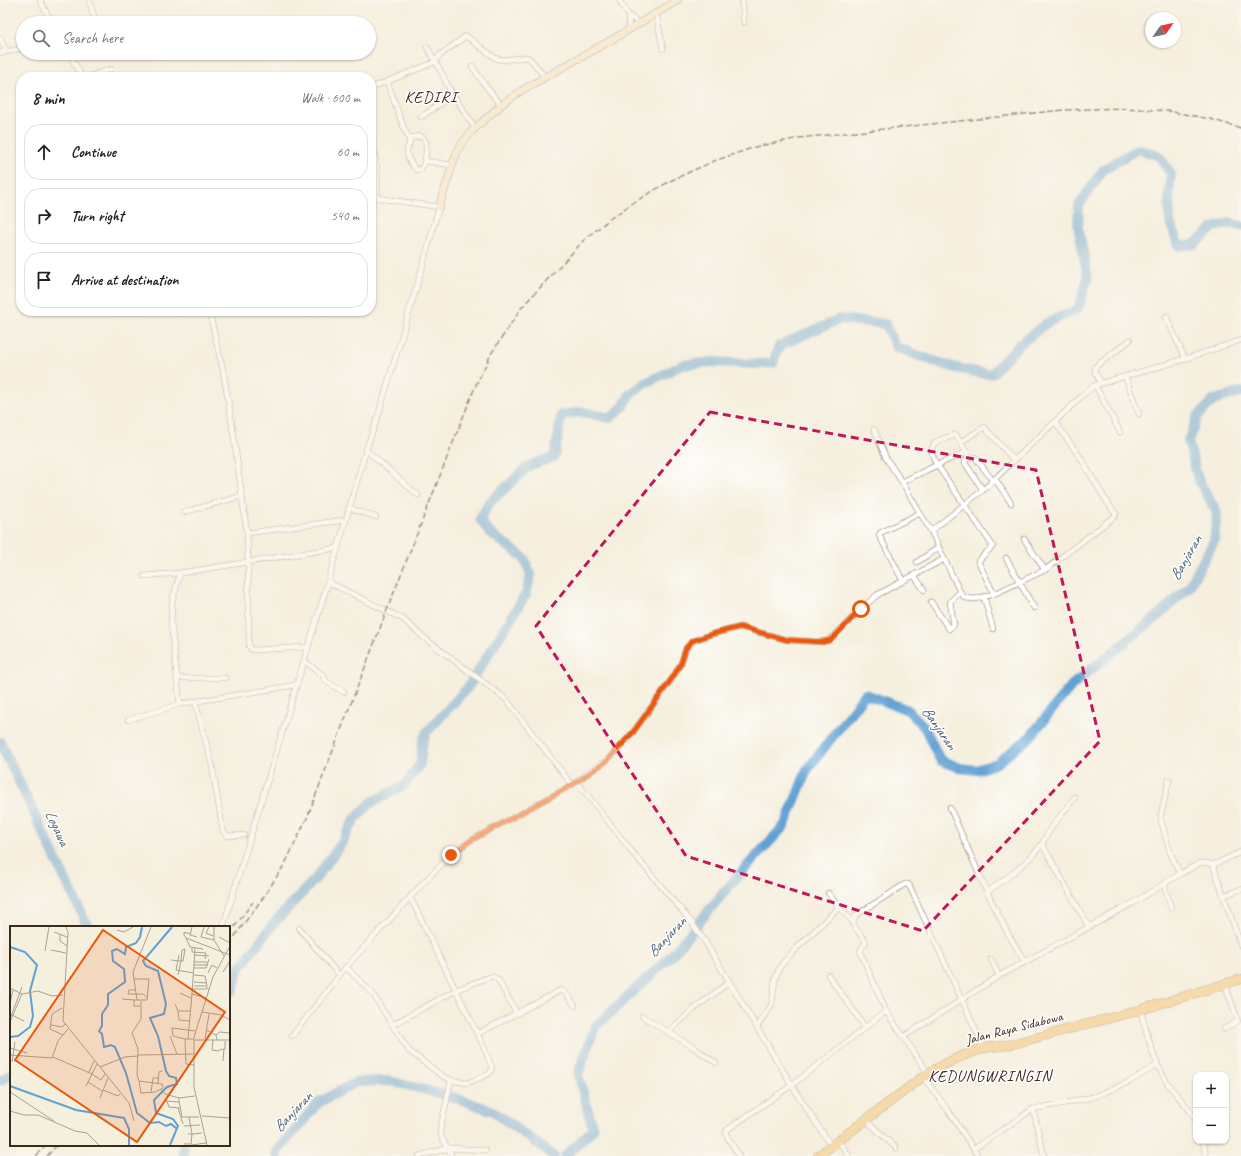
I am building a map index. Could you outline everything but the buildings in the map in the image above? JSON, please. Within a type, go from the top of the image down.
[{"type":"highway","name":"Jalan Raya Sidabowa","points":[[818,1156],[925,1075],[949,1061],[984,1048],[1008,1045],[1140,1010],[1241,979]]},
{"type":"street","points":[[40,0],[48,16]]},
{"type":"street","points":[[89,0],[94,16]]},
{"type":"street","points":[[619,0],[628,15],[639,23]]},
{"type":"street","points":[[223,926],[328,582],[366,450],[378,416],[421,273],[439,207],[452,165],[463,142],[475,128],[501,105],[545,77],[615,38],[678,0]]},
{"type":"street","points":[[742,0],[744,23]]},
{"type":"street","points":[[656,13],[663,49]]},
{"type":"street","points":[[628,15],[629,29]]},
{"type":"street","points":[[376,86],[435,62],[440,55],[466,36],[494,58],[503,60],[527,57],[545,77]]},
{"type":"street","points":[[0,38],[7,52]]},
{"type":"street","points":[[427,47],[444,77],[446,85],[475,128]]},
{"type":"street","points":[[0,53],[16,50]]},
{"type":"street","points":[[73,60],[79,72]]},
{"type":"street","points":[[472,66],[501,105]]},
{"type":"street","points":[[102,72],[111,69]]},
{"type":"street","points":[[388,81],[403,126],[409,138],[410,143],[407,150],[408,158],[414,168],[417,170],[421,169],[425,161],[425,141],[420,136],[409,138]]},
{"type":"street","points":[[421,117],[453,94]]},
{"type":"street","points":[[425,161],[452,165]]},
{"type":"street","points":[[376,163],[379,184],[376,192]]},
{"type":"street","points":[[376,197],[439,207]]},
{"type":"street","points":[[210,316],[223,370],[247,533],[249,646],[254,650],[307,648]]},
{"type":"street","points":[[1166,316],[1184,359]]},
{"type":"street","points":[[1101,383],[1095,372],[1095,367],[1130,340]]},
{"type":"street","points":[[931,532],[984,490],[1095,385],[1184,359],[1241,340]]},
{"type":"street","points":[[1125,376],[1139,414]]},
{"type":"street","points":[[1095,385],[1120,432]]},
{"type":"street","points":[[874,429],[886,458],[902,482],[931,532],[960,592],[965,598],[970,600],[994,594],[1045,570],[1116,514],[1106,502],[1080,457],[1056,422]]},
{"type":"street","points":[[961,442],[984,428],[1014,460]]},
{"type":"street","points":[[968,455],[961,442],[955,435],[934,443],[931,447],[932,457],[937,465],[993,546],[978,561],[994,594]]},
{"type":"street","points":[[366,450],[418,495]]},
{"type":"street","points":[[902,482],[937,465],[968,455],[975,457],[1011,503]]},
{"type":"street","points":[[968,455],[965,463],[984,490]]},
{"type":"street","points":[[184,512],[242,496]]},
{"type":"street","points":[[349,508],[376,517]]},
{"type":"street","points":[[904,581],[879,535],[880,532],[920,513]]},
{"type":"street","points":[[247,533],[345,520]]},
{"type":"street","points":[[1024,539],[1045,570]]},
{"type":"street","points":[[144,576],[180,573],[337,548]]},
{"type":"street","points":[[918,562],[938,548]]},
{"type":"street","points":[[1006,558],[1034,608]]},
{"type":"street","points":[[292,1036],[346,967],[451,855],[470,841],[575,784],[607,761],[634,731],[673,677],[681,663],[686,648],[692,641],[740,627],[787,640],[827,641],[836,635],[877,595],[944,559]]},
{"type":"street","points":[[180,573],[172,602],[171,623],[180,704]]},
{"type":"street","points":[[914,575],[924,590]]},
{"type":"street","points":[[328,582],[403,619],[423,637],[470,671],[510,703],[632,853],[689,919],[704,940],[792,1085],[835,1144],[849,1156]]},
{"type":"street","points":[[931,602],[949,629],[954,626],[950,602],[960,592]]},
{"type":"street","points":[[984,597],[993,629]]},
{"type":"street","points":[[304,661],[322,674],[326,682],[344,692]]},
{"type":"street","points":[[176,678],[225,678]]},
{"type":"street","points":[[128,720],[180,704],[296,685]]},
{"type":"street","points":[[195,701],[212,765],[223,831],[228,836],[244,835]]},
{"type":"street","points":[[1170,780],[1161,814],[1161,820],[1170,852],[1180,874]]},
{"type":"street","points":[[987,892],[1032,858],[1051,828],[1075,797]]},
{"type":"street","points":[[950,808],[987,892],[1008,934],[1025,962]]},
{"type":"street","points":[[1042,844],[1089,927]]},
{"type":"street","points":[[903,1037],[999,976],[1089,927],[1200,863],[1208,863],[1213,865],[1241,852]]},
{"type":"street","points":[[1213,865],[1241,946]]},
{"type":"street","points":[[853,922],[855,916],[903,884],[908,884],[984,1048]]},
{"type":"street","points":[[1164,884],[1171,908]]},
{"type":"street","points":[[1223,896],[1241,889]]},
{"type":"street","points":[[828,893],[853,922],[866,942],[860,951],[886,1011],[925,1075],[978,1156]]},
{"type":"street","points":[[346,967],[372,993],[412,1054],[450,1083],[471,1082],[487,1076],[490,1072],[491,1065],[410,897]]},
{"type":"street","points":[[757,1027],[772,1004],[776,980],[781,965],[839,907]]},
{"type":"street","points":[[298,928],[339,975]]},
{"type":"street","points":[[991,959],[999,976]]},
{"type":"street","points":[[828,975],[865,1027]]},
{"type":"street","points":[[392,1025],[456,990],[490,976],[494,976],[498,980],[517,1014]]},
{"type":"street","points":[[669,1031],[692,1010],[729,982]]},
{"type":"street","points":[[1224,1029],[1238,1021],[1225,984]]},
{"type":"street","points":[[477,1034],[561,990],[566,993],[575,1006]]},
{"type":"street","points":[[1140,1010],[1157,1065],[1169,1086],[1184,1102],[1193,1116]]},
{"type":"street","points":[[739,1156],[727,1136],[726,1132],[728,1129],[792,1085],[886,1011]]},
{"type":"street","points":[[642,1016],[669,1031],[716,1063]]},
{"type":"street","points":[[974,1149],[1033,1109],[1093,1097],[1129,1082],[1157,1065]]},
{"type":"street","points":[[450,1083],[440,1131],[442,1138],[449,1148],[452,1156]]},
{"type":"street","points":[[1033,1109],[1044,1156]]},
{"type":"street","points":[[866,1120],[896,1148]]},
{"type":"street","points":[[1204,1144],[1206,1156]]},
{"type":"street","points":[[418,1156],[449,1148],[485,1150]]},
{"type":"highlighted area","points":[[710,412],[1036,470],[1100,741],[923,931],[686,856],[536,626]]},
{"type":"waterway","points":[[230,992],[233,990],[239,969],[274,923],[316,878],[343,841],[355,819],[372,802],[406,784],[420,764],[423,741],[427,732],[468,687],[526,594],[531,575],[524,558],[489,532],[480,519],[489,503],[530,465],[554,457],[561,415],[582,412],[610,418],[623,407],[630,394],[647,382],[683,365],[714,362],[755,364],[773,363],[779,346],[840,319],[885,324],[896,347],[954,367],[991,374],[1019,345],[1047,323],[1078,309],[1088,278],[1078,226],[1079,205],[1103,170],[1138,149],[1159,156],[1171,174],[1169,191],[1170,222],[1179,246],[1195,244],[1213,228],[1229,223],[1241,226]]},
{"type":"waterway","name":"Banjaran","points":[[565,1156],[593,1129],[578,1074],[595,1027],[672,955],[730,885],[785,825],[807,770],[865,694],[908,710],[925,728],[940,760],[960,768],[977,770],[997,763],[1030,737],[1072,685],[1158,616],[1189,587],[1214,541],[1217,513],[1198,479],[1188,441],[1198,416],[1214,400],[1241,392]]},
{"type":"waterway","name":"Logawa","points":[[0,742],[88,926]]},
{"type":"waterway","name":"Logawa","points":[[0,1081],[10,1075]]},
{"type":"waterway","name":"Banjaran","points":[[277,1156],[276,1153],[318,1103],[356,1082],[390,1081],[453,1097],[493,1111],[554,1156]]},
{"type":"waterway","points":[[183,1156],[184,1146]]},
{"type":"railway","points":[[230,943],[265,895],[286,862],[307,818],[475,387],[491,354],[522,307],[584,240],[611,218],[636,201],[672,180],[714,161],[755,147],[799,138],[1063,110],[1124,108],[1168,111],[1210,119],[1241,128]]},
{"type":"railway","points":[[230,933],[253,902]]},
{"type":"railway","points":[[36,1156],[45,1146]]},
{"type":"railway","points":[[47,1156],[56,1146]]},
{"type":"district","name":"KEDIRI","points":[[431,97]]},
{"type":"district","name":"KEDUNGWRINGIN","points":[[990,1076]]},
{"type":"route","points":[[451,855],[470,841],[572,785],[607,761],[634,731],[673,677],[681,663],[688,644],[697,638],[740,627],[787,640],[823,642],[830,640],[836,635],[861,609]]}]
